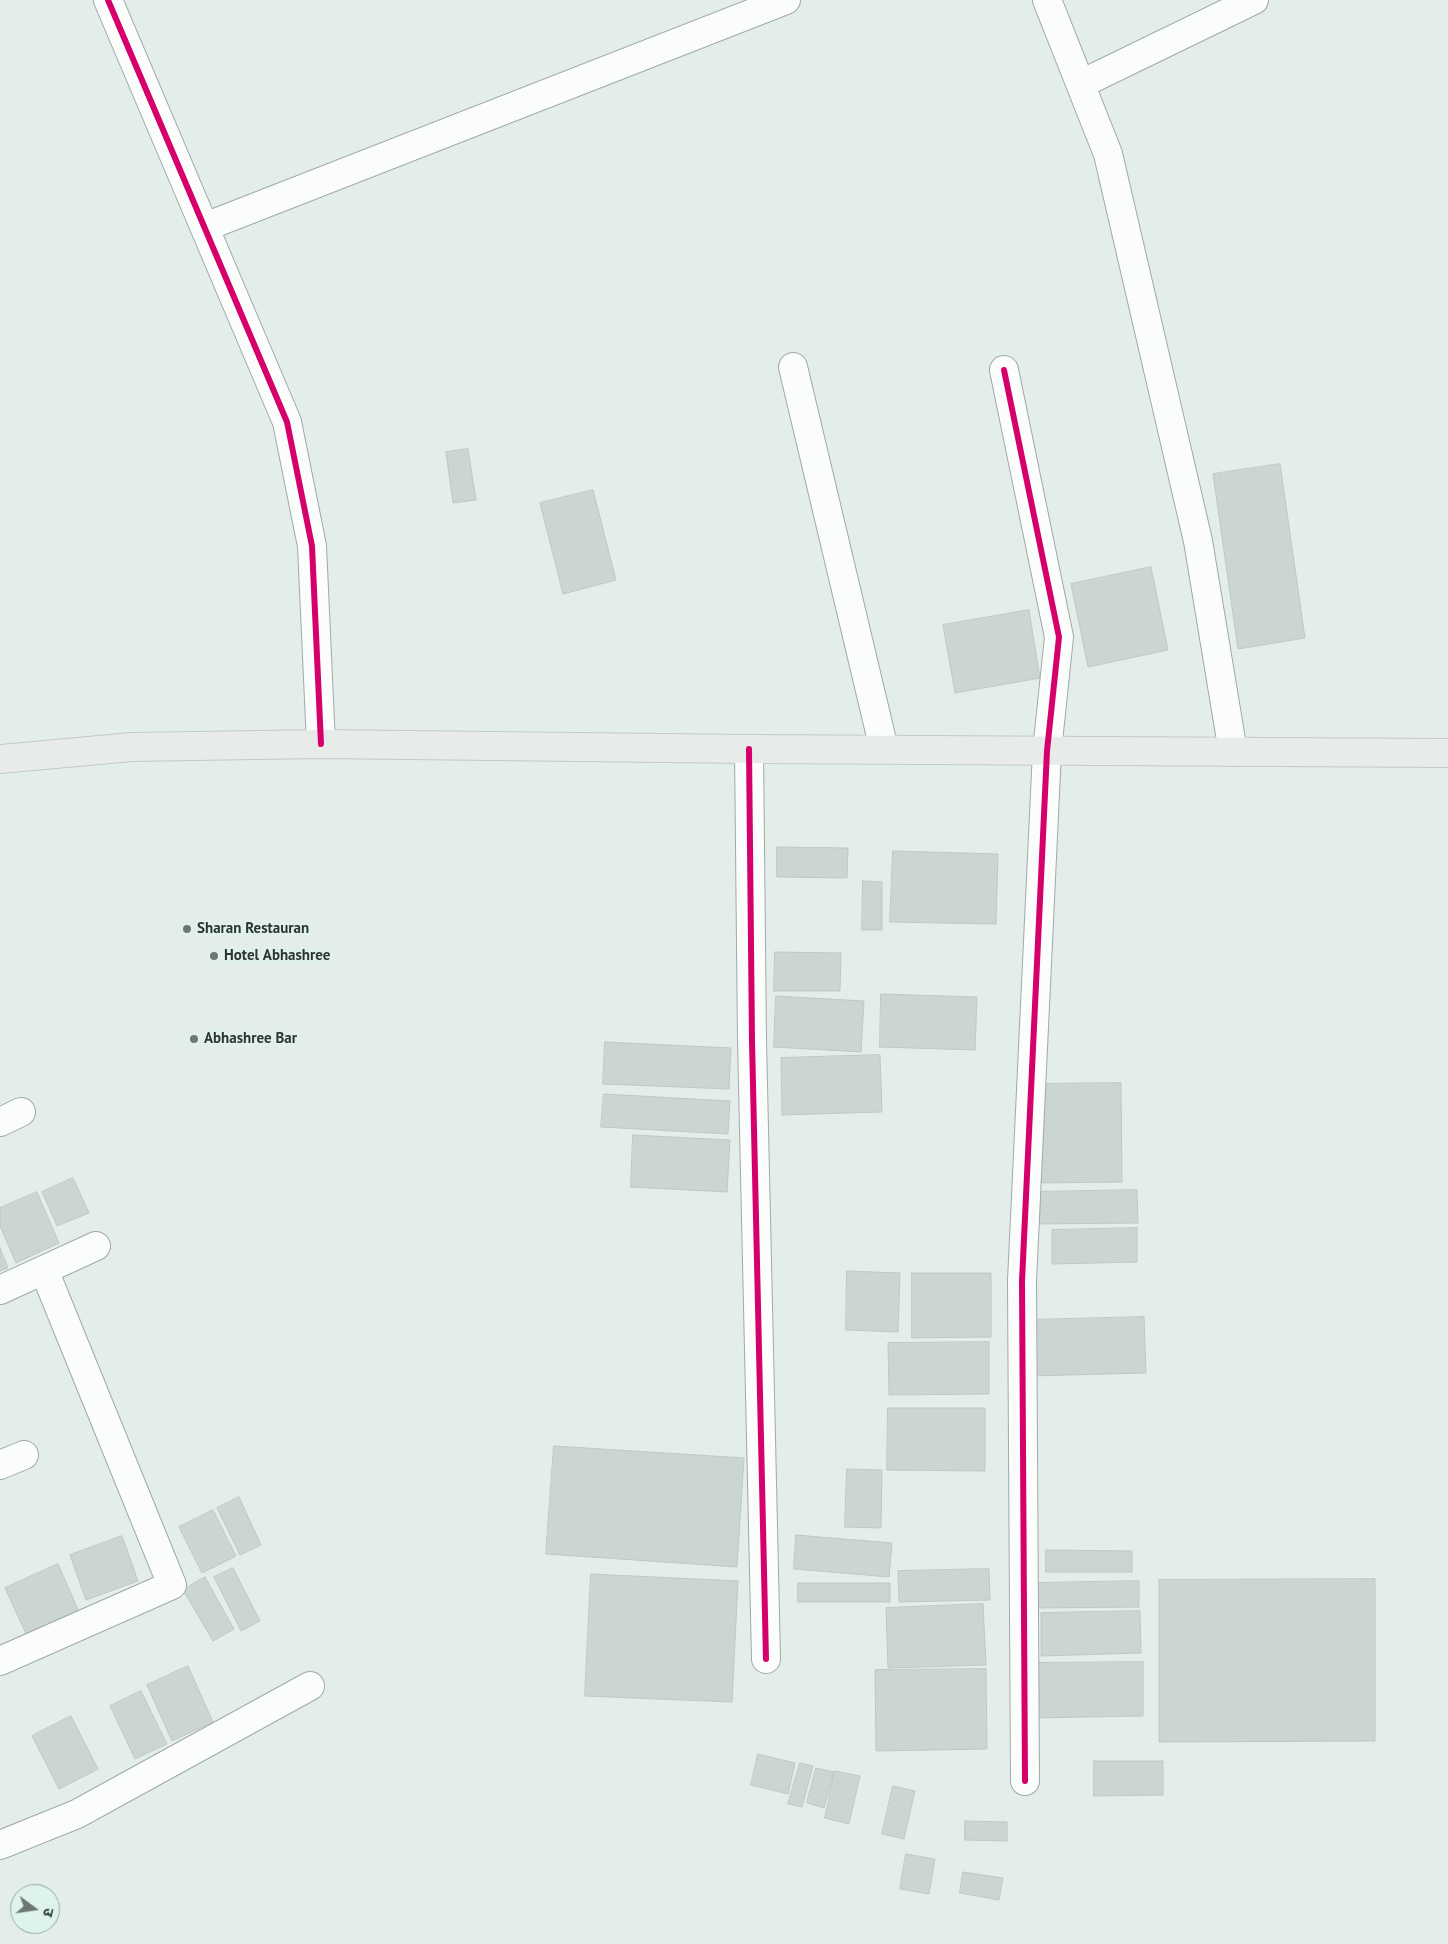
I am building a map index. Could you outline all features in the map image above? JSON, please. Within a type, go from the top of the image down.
[{"type":"main road","points":[[0,759],[132,747],[321,744],[749,749],[1448,753]]},
{"type":"street","points":[[108,0],[288,422],[312,546],[321,744]]},
{"type":"street","points":[[205,227],[786,0]]},
{"type":"street","points":[[1047,0],[1108,154],[1198,540],[1233,752]]},
{"type":"street","points":[[1081,84],[1254,0]]},
{"type":"street","points":[[793,367],[884,749]]},
{"type":"street","points":[[1004,370],[1059,637],[1047,751],[1022,1281],[1025,1781]]},
{"type":"street","points":[[749,749],[752,1041],[766,1659]]},
{"type":"street","points":[[0,1290],[96,1246]]},
{"type":"street","points":[[0,1662],[172,1585],[44,1270]]},
{"type":"street","points":[[0,1845],[77,1814],[310,1686]]},
{"type":"building","points":[[468,449],[476,500],[453,503],[446,452]]},
{"type":"building","points":[[1280,464],[1305,638],[1238,649],[1213,474]]},
{"type":"building","points":[[593,490],[616,580],[563,594],[540,503]]},
{"type":"building","points":[[1151,567],[1168,650],[1088,667],[1071,584]]},
{"type":"building","points":[[1029,610],[1040,678],[955,693],[943,625]]},
{"type":"building","points":[[777,847],[848,848],[847,878],[777,877]]},
{"type":"building","points":[[893,851],[998,854],[996,924],[890,922]]},
{"type":"building","points":[[863,881],[882,882],[882,930],[862,930]]},
{"type":"building","points":[[775,952],[841,953],[840,991],[774,991]]},
{"type":"building","points":[[881,994],[977,997],[975,1050],[880,1047]]},
{"type":"building","points":[[776,996],[864,1001],[861,1052],[774,1047]]},
{"type":"building","points":[[605,1042],[731,1048],[729,1089],[603,1084]]},
{"type":"building","points":[[880,1055],[882,1112],[782,1115],[781,1058]]},
{"type":"building","points":[[1121,1083],[1122,1182],[1036,1183],[1035,1084]]},
{"type":"building","points":[[604,1094],[730,1101],[728,1134],[601,1127]]},
{"type":"building","points":[[633,1135],[730,1140],[727,1192],[631,1187]]},
{"type":"building","points":[[73,1178],[89,1213],[57,1226],[42,1192]]},
{"type":"building","points":[[1137,1190],[1138,1223],[1034,1224],[1033,1192]]},
{"type":"building","points":[[37,1192],[59,1243],[16,1263],[0,1226],[0,1208]]},
{"type":"building","points":[[1137,1228],[1137,1262],[1052,1264],[1052,1230]]},
{"type":"building","points":[[0,1248],[8,1268],[0,1271]]},
{"type":"building","points":[[847,1271],[900,1273],[898,1332],[846,1330]]},
{"type":"building","points":[[912,1273],[991,1273],[991,1337],[912,1338]]},
{"type":"building","points":[[1144,1317],[1146,1373],[1030,1376],[1028,1320]]},
{"type":"building","points":[[989,1342],[989,1394],[889,1395],[888,1343]]},
{"type":"building","points":[[888,1408],[985,1408],[985,1471],[887,1470]]},
{"type":"building","points":[[554,1446],[744,1458],[737,1567],[546,1554]]},
{"type":"building","points":[[847,1469],[882,1470],[881,1528],[845,1527]]},
{"type":"building","points":[[239,1497],[261,1545],[240,1555],[217,1508]]},
{"type":"building","points":[[213,1510],[236,1556],[202,1573],[179,1527]]},
{"type":"building","points":[[796,1535],[892,1543],[889,1577],[794,1569]]},
{"type":"building","points":[[122,1536],[138,1581],[86,1600],[70,1555]]},
{"type":"building","points":[[1046,1550],[1132,1551],[1132,1572],[1046,1572]]},
{"type":"building","points":[[58,1564],[79,1612],[27,1636],[5,1588]]},
{"type":"building","points":[[233,1568],[260,1621],[241,1631],[214,1577]]},
{"type":"building","points":[[989,1569],[990,1600],[899,1602],[898,1571]]},
{"type":"building","points":[[591,1574],[738,1581],[732,1702],[585,1696]]},
{"type":"building","points":[[205,1577],[234,1629],[213,1641],[183,1590]]},
{"type":"building","points":[[1375,1579],[1375,1741],[1159,1742],[1159,1580]]},
{"type":"building","points":[[1139,1581],[1139,1607],[1036,1608],[1036,1583]]},
{"type":"building","points":[[798,1583],[890,1583],[890,1602],[798,1602]]},
{"type":"building","points":[[983,1604],[986,1665],[888,1668],[886,1608]]},
{"type":"building","points":[[1140,1611],[1141,1653],[1041,1656],[1041,1613]]},
{"type":"building","points":[[1143,1662],[1143,1716],[1031,1718],[1031,1663]]},
{"type":"building","points":[[188,1666],[213,1722],[172,1741],[147,1685]]},
{"type":"building","points":[[986,1669],[987,1749],[876,1751],[875,1670]]},
{"type":"building","points":[[141,1691],[167,1744],[135,1759],[110,1706]]},
{"type":"building","points":[[71,1716],[98,1769],[59,1789],[32,1736]]},
{"type":"building","points":[[758,1754],[795,1763],[788,1794],[751,1785]]},
{"type":"building","points":[[1094,1761],[1163,1761],[1163,1795],[1094,1796]]},
{"type":"building","points":[[800,1763],[813,1766],[802,1807],[788,1804]]},
{"type":"building","points":[[816,1768],[834,1772],[824,1808],[807,1803]]},
{"type":"building","points":[[835,1771],[860,1776],[849,1824],[825,1818]]},
{"type":"building","points":[[893,1786],[915,1791],[904,1839],[882,1834]]},
{"type":"building","points":[[965,1821],[1007,1822],[1007,1841],[965,1840]]},
{"type":"building","points":[[906,1854],[935,1859],[929,1894],[900,1889]]},
{"type":"building","points":[[963,1872],[1003,1878],[999,1900],[960,1893]]},
{"type":"cycle path","points":[[108,0],[287,422],[312,546],[321,744]]},
{"type":"cycle path","points":[[1004,370],[1059,637],[1047,751],[1022,1281],[1025,1781]]},
{"type":"cycle path","points":[[749,749],[752,1041],[766,1659]]},
{"type":"place","name":"Sharan Restauran","points":[[187,929]]},
{"type":"place","name":"Hotel Abhashree","points":[[214,956]]},
{"type":"place","name":"Abhashree Bar","points":[[194,1039]]}]
